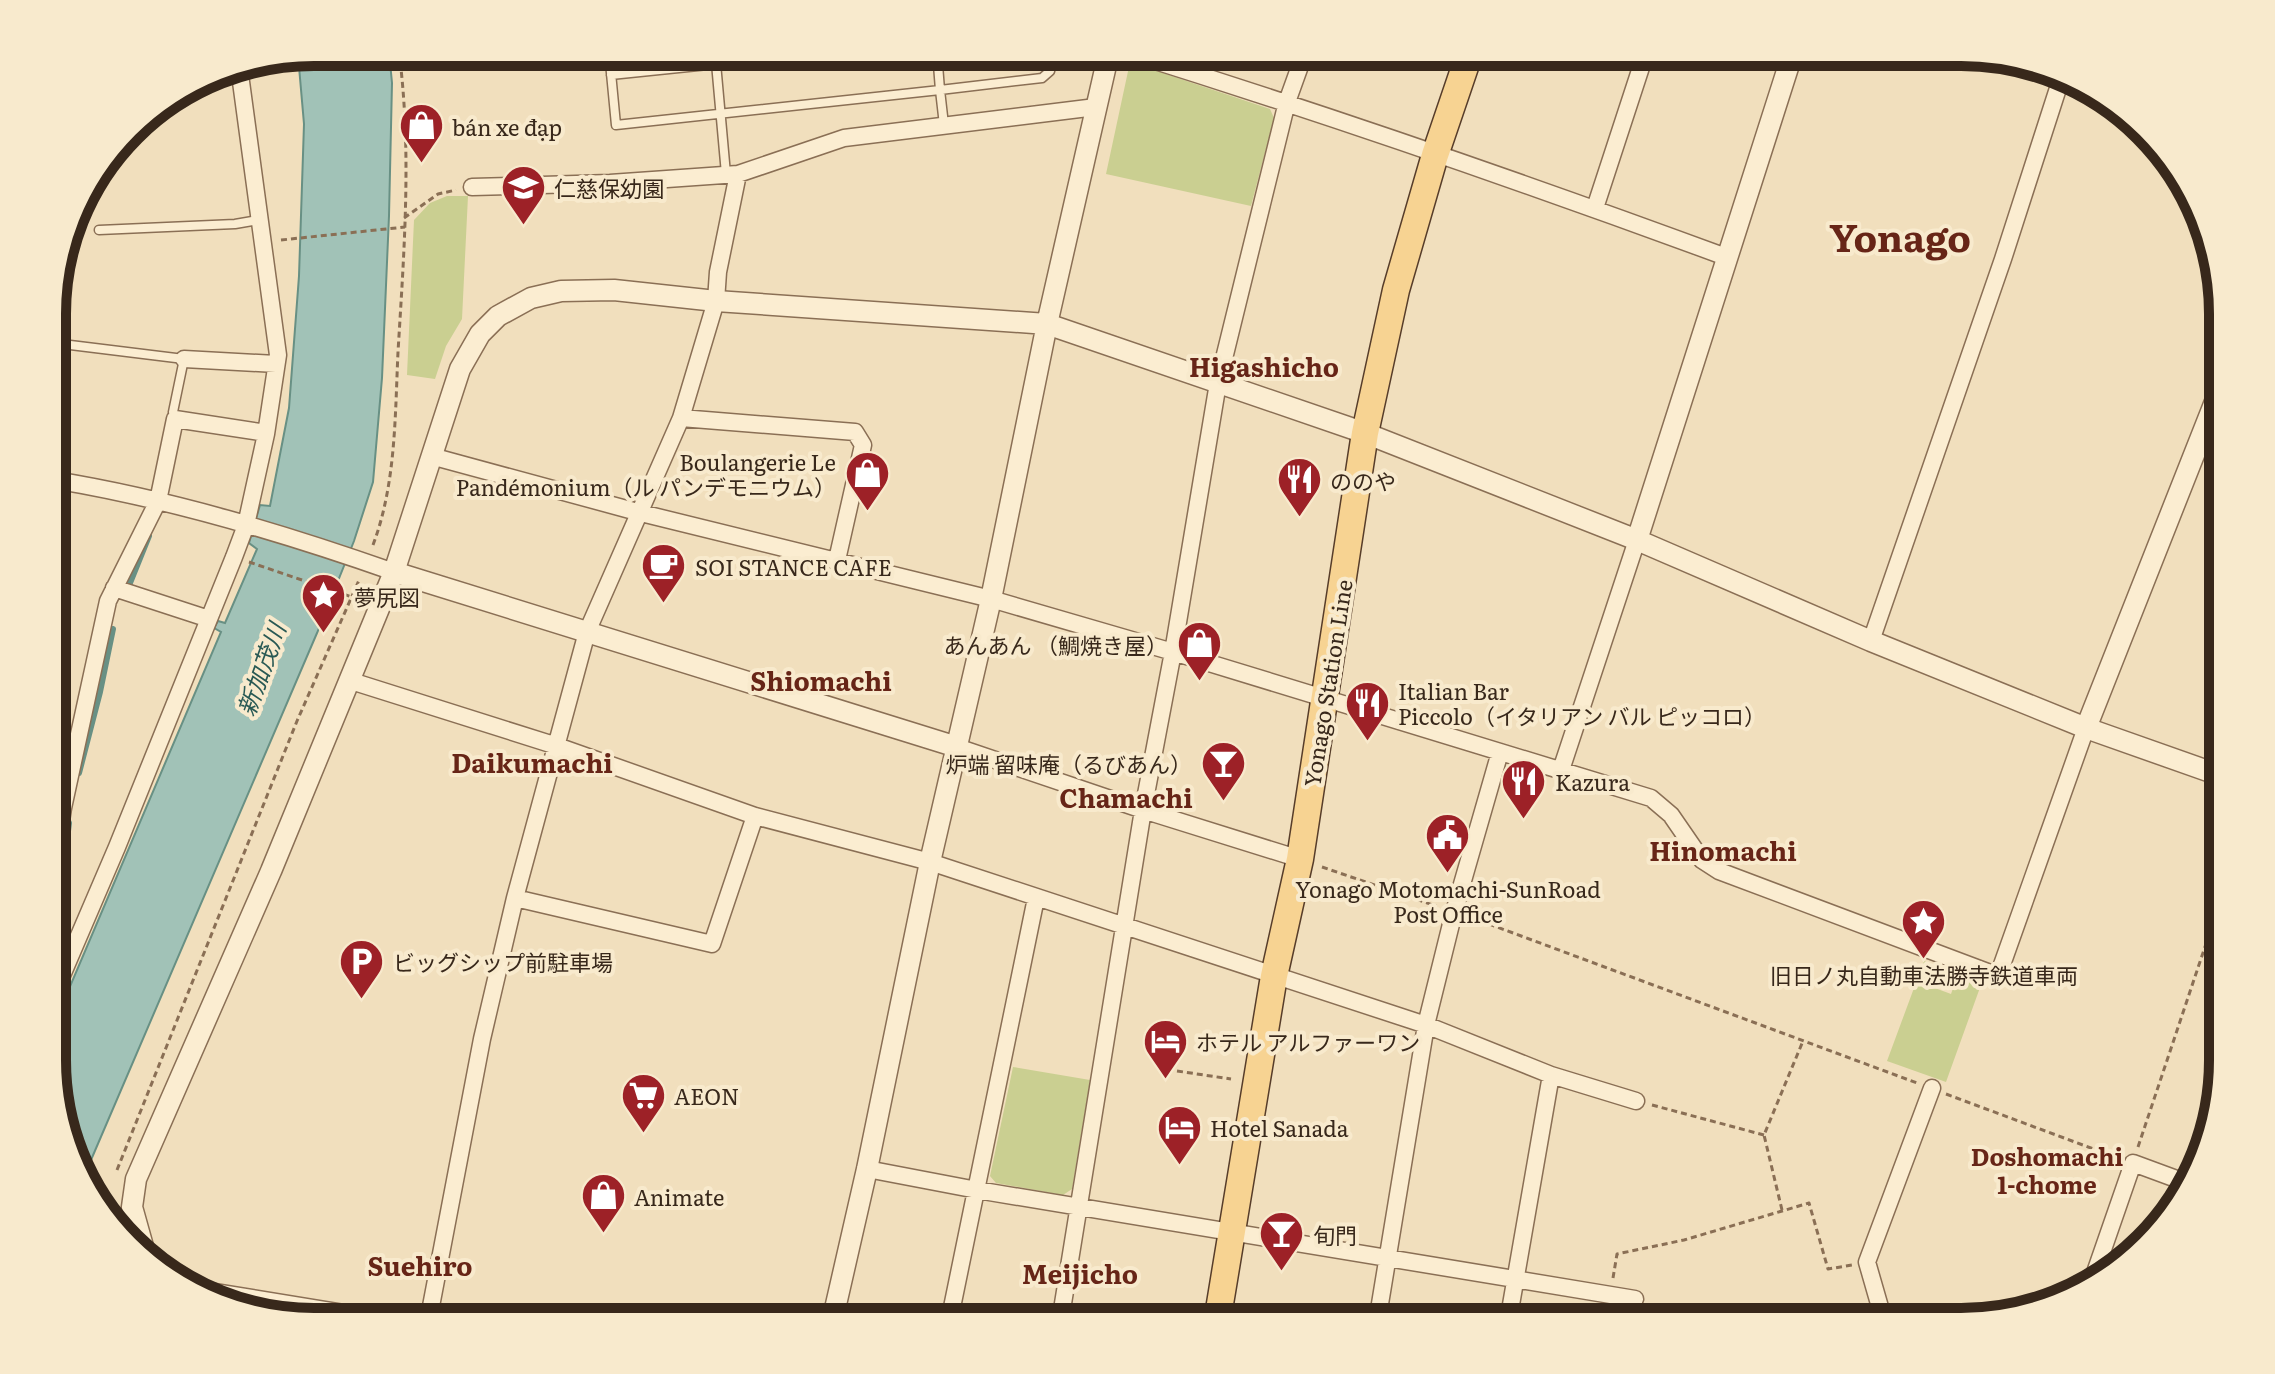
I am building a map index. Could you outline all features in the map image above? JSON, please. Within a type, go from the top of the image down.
[{"type":"main road","name":"Yonago Station Line","points":[[1219,1307],[1274,976],[1300,859],[1365,433],[1396,290],[1435,155],[1465,66]]},
{"type":"street","points":[[835,1308],[930,862],[991,599],[1047,324],[1106,66]]},
{"type":"street","points":[[1172,66],[1287,102],[1595,208],[1726,257]]},
{"type":"street","points":[[1062,1308],[1123,927],[1218,383],[1287,102],[1300,66]]},
{"type":"street","points":[[1595,208],[1641,66]]},
{"type":"street","points":[[1561,770],[1788,66]]},
{"type":"street","points":[[66,966],[246,525],[266,433],[278,355],[240,77]]},
{"type":"street","points":[[1871,641],[2003,259],[2059,86]]},
{"type":"street","points":[[472,187],[610,183],[732,174],[844,138],[1096,107]]},
{"type":"street","points":[[431,1308],[482,1039],[515,898],[587,632],[681,418],[716,301],[732,174]]},
{"type":"street","points":[[137,1232],[132,1207],[136,1179],[271,871],[394,572],[460,369],[480,334],[498,316],[531,298],[561,291],[614,290],[716,301],[1047,324],[1365,433],[1637,540],[1871,641],[2086,728],[2208,771]]},
{"type":"street","points":[[184,359],[276,364]]},
{"type":"street","points":[[681,418],[855,432],[863,445],[837,560]]},
{"type":"street","points":[[66,794],[108,601],[158,501],[175,419],[266,433]]},
{"type":"street","points":[[431,456],[641,513],[991,599],[1651,798],[1671,815],[1702,860],[1719,871],[1998,976],[2086,728],[2208,419]]},
{"type":"street","points":[[66,482],[158,501],[263,529],[957,747],[1300,859]]},
{"type":"street","points":[[114,588],[209,619]]},
{"type":"street","points":[[348,680],[557,746],[755,816],[930,862],[1426,1025],[1551,1075],[1636,1101]]},
{"type":"street","points":[[1379,1307],[1426,1025],[1454,912],[1500,752]]},
{"type":"street","points":[[515,898],[712,944],[755,816]]},
{"type":"street","points":[[952,1308],[1036,898]]},
{"type":"street","points":[[1510,1307],[1551,1075]]},
{"type":"street","points":[[1880,1307],[1867,1262],[1932,1088]]},
{"type":"street","points":[[2097,1267],[2133,1163],[2178,1180]]},
{"type":"street","points":[[867,1169],[1387,1260],[1635,1299]]},
{"type":"street","points":[[248,1299],[293,1307]]},
{"type":"lane","points":[[610,66],[616,125],[1042,78],[1051,66]]},
{"type":"lane","points":[[611,75],[697,66]]},
{"type":"lane","points":[[716,66],[720,114],[732,174]]},
{"type":"lane","points":[[938,66],[944,126]]},
{"type":"lane","points":[[99,230],[235,224],[258,220]]},
{"type":"lane","points":[[66,344],[184,359],[173,412],[175,419]]},
{"type":"path","points":[[116,1179],[117,1167],[297,721],[352,597],[360,560],[384,516],[393,450],[405,227],[404,92],[401,66]]},
{"type":"path","points":[[404,218],[438,194],[472,187]]},
{"type":"path","points":[[274,241],[405,227]]},
{"type":"path","points":[[246,561],[352,597]]},
{"type":"path","points":[[1300,859],[1454,912],[2133,1163],[2208,938]]},
{"type":"path","points":[[1782,1210],[1764,1135],[1803,1041]]},
{"type":"path","points":[[1177,1071],[1231,1079]]},
{"type":"path","points":[[1636,1101],[1764,1135]]},
{"type":"path","points":[[1610,1295],[1617,1254],[1684,1240],[1809,1203],[1828,1269],[1867,1262]]},
{"type":"green space","points":[[1129,66],[1142,66],[1270,109],[1274,118],[1251,206],[1106,174]]},
{"type":"green space","points":[[447,196],[468,196],[462,319],[446,346],[435,379],[407,375],[414,220],[430,203]]},
{"type":"green space","points":[[1924,961],[1931,964],[1924,984],[1951,994],[1958,974],[1982,982],[1946,1082],[1887,1061]]},
{"type":"green space","points":[[1013,1067],[1090,1080],[1072,1189],[1063,1195],[996,1183],[990,1176]]},
{"type":"water","name":"新加茂川","points":[[390,66],[389,216],[382,378],[373,482],[354,541],[317,633],[89,1164],[74,1124],[68,1092],[66,996],[221,632],[214,628],[218,621],[225,623],[257,549],[249,543],[260,505],[270,506],[289,408],[299,276],[304,124],[299,67]]},
{"type":"waterway","points":[[128,588],[149,536]]},
{"type":"waterway","points":[[79,773],[113,629]]},
{"type":"waterway","points":[[66,847],[69,823]]},
{"type":"place","name":"bán xe đạp","points":[[421,165]]},
{"type":"place","name":"仁慈保幼園","points":[[523,226]]},
{"type":"place","name":"Boulangerie Le Pandémonium（ル パンデモニウム）","points":[[867,513]]},
{"type":"place","name":"ののや","points":[[1299,519]]},
{"type":"place","name":"SOI STANCE CAFE","points":[[664,605]]},
{"type":"place","name":"夢尻図","points":[[323,635]]},
{"type":"place","name":"あんあん （鯛焼き屋）","points":[[1199,683]]},
{"type":"place","name":"Italian Bar Piccolo（イタリアン バル ピッコロ）","points":[[1367,742]]},
{"type":"place","name":"炉端 留味庵（るびあん）","points":[[1223,802]]},
{"type":"place","name":"Kazura","points":[[1524,820]]},
{"type":"place","name":"Yonago Motomachi-SunRoad Post Office","points":[[1448,874]]},
{"type":"place","name":"旧日ノ丸自動車法勝寺鉄道車両","points":[[1924,960]]},
{"type":"place","name":"ビッグシップ前駐車場","points":[[362,1000]]},
{"type":"place","name":"ホテル アルファーワン","points":[[1165,1080]]},
{"type":"place","name":"AEON","points":[[643,1134]]},
{"type":"place","name":"Hotel Sanada","points":[[1179,1166]]},
{"type":"place","name":"Animate","points":[[603,1235]]},
{"type":"place","name":"旬門","points":[[1282,1273]]},
{"type":"district","name":"Yonago","points":[[1900,235]]},
{"type":"district","name":"Higashicho","points":[[1264,365]]},
{"type":"district","name":"Shiomachi","points":[[821,679]]},
{"type":"district","name":"Daikumachi","points":[[532,761]]},
{"type":"district","name":"Chamachi","points":[[1126,796]]},
{"type":"district","name":"Hinomachi","points":[[1723,849]]},
{"type":"district","name":"Doshomachi 1-chome","points":[[2047,1169]]},
{"type":"district","name":"Suehiro","points":[[420,1264]]},
{"type":"district","name":"Meijicho","points":[[1080,1272]]}]
